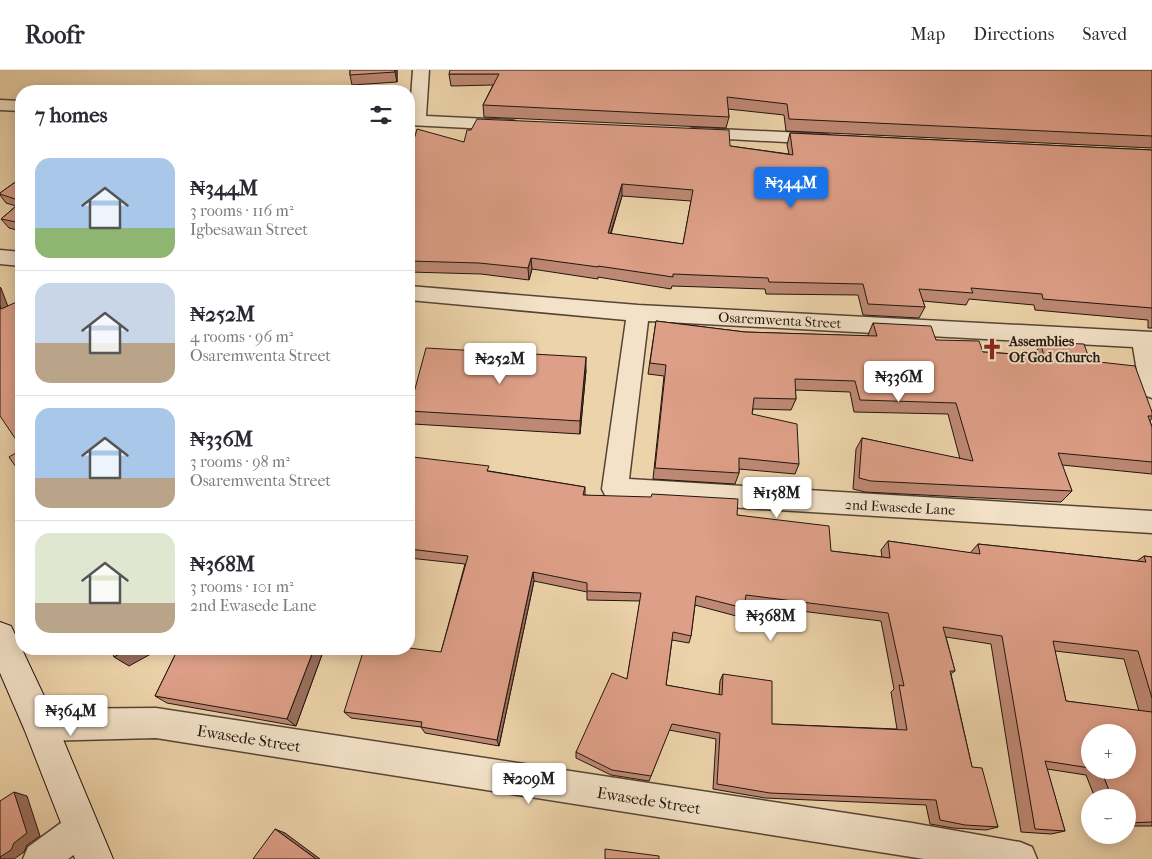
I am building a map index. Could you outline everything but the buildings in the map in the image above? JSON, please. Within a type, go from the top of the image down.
[{"type":"street","points":[[415,108],[421,70]]},
{"type":"street","points":[[0,105],[15,106]]},
{"type":"street","points":[[415,120],[526,125]]},
{"type":"street","points":[[675,132],[844,140]]},
{"type":"street","points":[[0,257],[15,258]]},
{"type":"street","name":"Osaremwenta Street","points":[[415,294],[638,313],[1148,340]]},
{"type":"street","name":"2nd Ewasede Lane","points":[[638,313],[616,489],[1152,522]]},
{"type":"street","points":[[1148,340],[1152,389]]},
{"type":"street","points":[[0,637],[40,724],[87,844],[40,859]]},
{"type":"street","name":"Ewasede Street","points":[[40,724],[156,723],[912,840],[1020,859]]},
{"type":"place","name":"Assemblies Of God Church","points":[[992,349]]}]
